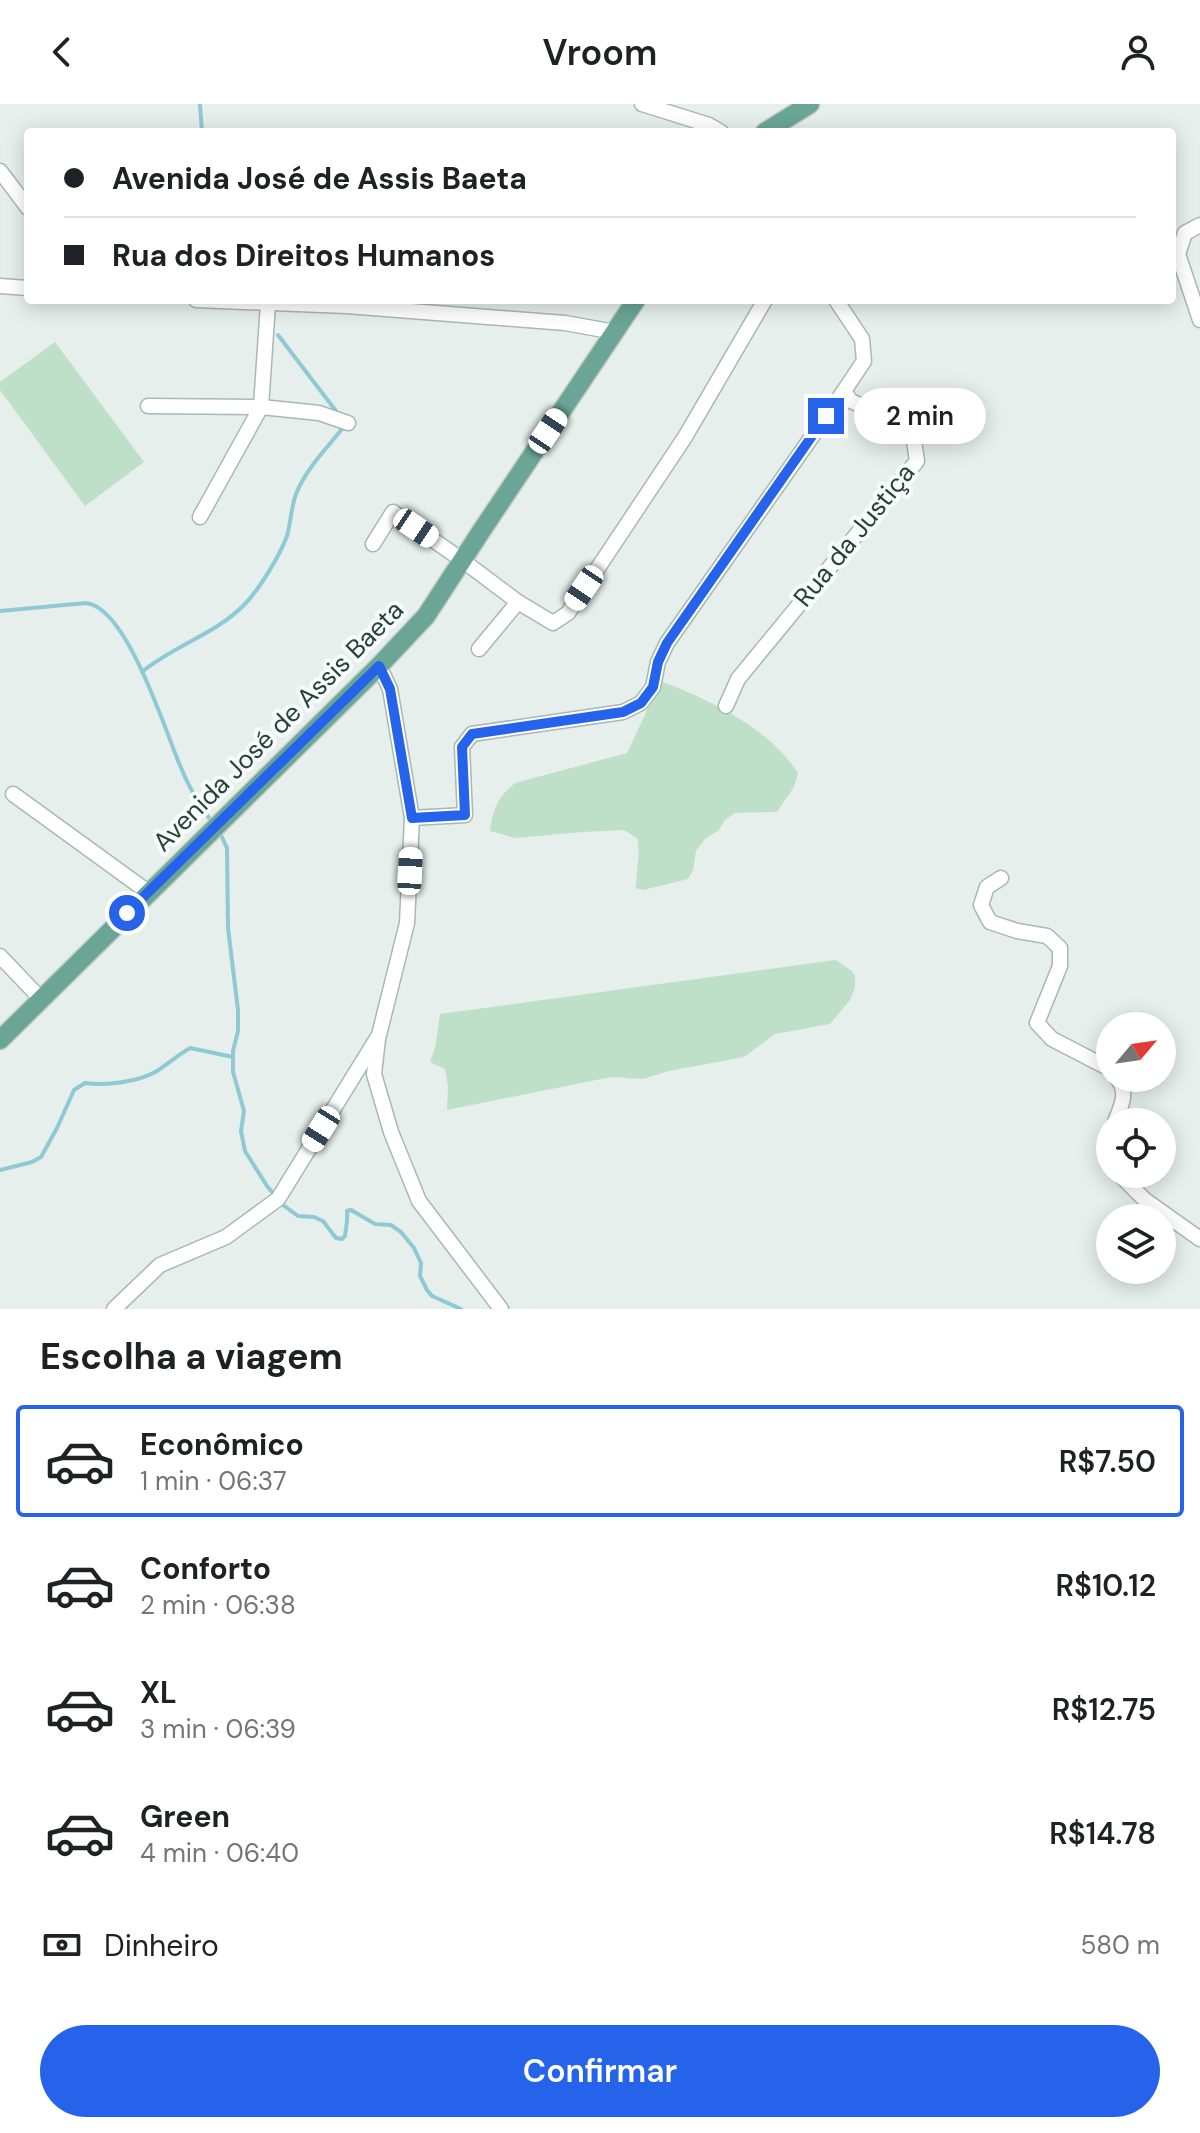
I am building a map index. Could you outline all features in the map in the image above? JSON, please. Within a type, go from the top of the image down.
[{"type":"main road","points":[[771,128],[810,104]]},
{"type":"main road","name":"Avenida José de Assis Baeta","points":[[0,1040],[426,616],[633,304]]},
{"type":"street","points":[[642,104],[714,128]]},
{"type":"street","points":[[0,171],[24,203]]},
{"type":"street","points":[[1200,225],[1185,233],[1178,254],[1196,291],[1200,320]]},
{"type":"street","points":[[0,286],[24,288]]},
{"type":"street","points":[[200,517],[261,407],[268,304]]},
{"type":"street","points":[[294,304],[565,323],[615,332]]},
{"type":"street","points":[[373,544],[393,512],[518,602],[553,623],[568,613],[685,437],[763,304]]},
{"type":"street","points":[[412,818],[465,815],[462,747],[472,734],[623,712],[641,703],[653,687],[658,662],[667,643],[864,361],[862,339],[839,304]]},
{"type":"street","name":"Rua da Justiça","points":[[726,706],[738,679],[917,461],[914,441],[899,423],[851,401],[844,391]]},
{"type":"street","points":[[148,406],[261,407],[319,413],[348,423]]},
{"type":"street","points":[[479,649],[518,602]]},
{"type":"street","points":[[379,666],[390,689],[412,818],[407,923],[379,1035],[374,1074],[391,1132],[419,1201],[501,1309]]},
{"type":"street","points":[[13,794],[148,892]]},
{"type":"street","points":[[1001,878],[987,887],[981,905],[990,922],[1047,936],[1060,948],[1060,966],[1037,1023],[1052,1039],[1096,1062]]},
{"type":"street","points":[[0,956],[41,999]]},
{"type":"street","points":[[114,1309],[160,1265],[226,1237],[278,1199],[379,1035]]},
{"type":"street","points":[[1133,1188],[1200,1239]]},
{"type":"green space","points":[[55,342],[144,462],[85,506],[0,390],[0,382]]},
{"type":"green space","points":[[661,681],[737,717],[786,757],[798,773],[794,787],[777,812],[735,813],[696,851],[688,879],[643,890],[636,888],[637,838],[624,830],[515,838],[490,831],[497,804],[515,783],[627,753]]},
{"type":"green space","points":[[836,960],[852,971],[855,987],[850,1000],[830,1024],[775,1034],[744,1057],[643,1079],[611,1077],[447,1110],[445,1069],[430,1062],[440,1014]]},
{"type":"waterway","points":[[200,104],[202,128]]},
{"type":"waterway","points":[[278,335],[336,411]]},
{"type":"waterway","points":[[142,672],[221,624],[251,597],[284,544],[300,485],[342,429]]},
{"type":"waterway","points":[[0,611],[86,603],[101,609],[129,645],[153,695],[184,774],[212,822]]},
{"type":"waterway","points":[[220,833],[227,848],[228,928],[238,1010],[233,1072],[244,1111],[241,1131],[245,1151],[283,1205],[298,1216],[323,1221],[336,1238],[345,1236],[347,1211],[351,1210],[375,1224],[391,1225],[401,1232],[421,1263],[420,1276],[427,1290],[432,1296],[461,1309]]},
{"type":"waterway","points":[[0,1170],[41,1157],[74,1090],[85,1083],[112,1083],[141,1078],[190,1048],[233,1057]]},
{"type":"route","points":[[127,913],[379,666],[390,689],[412,818],[465,815],[462,747],[472,734],[623,712],[641,703],[653,687],[658,662],[667,643],[826,416]]}]
